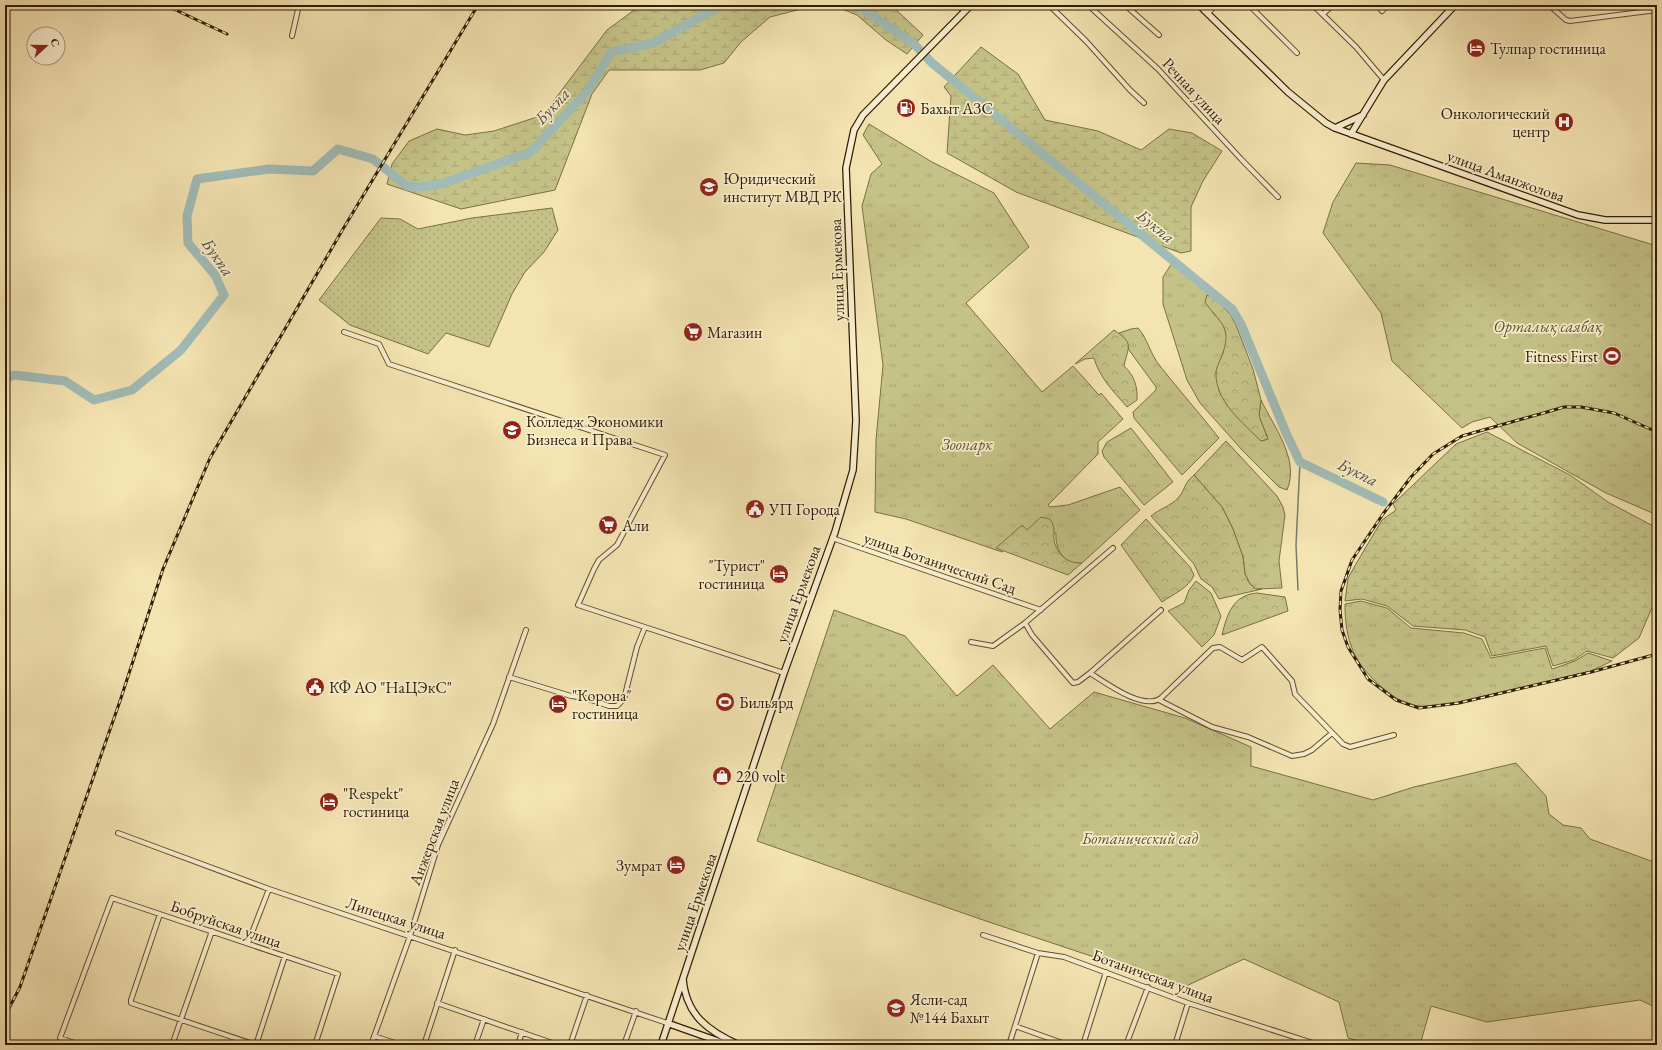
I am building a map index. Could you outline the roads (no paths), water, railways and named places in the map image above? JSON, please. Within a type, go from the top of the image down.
[{"type":"main road","name":"улица Ермекова","points":[[661,1045],[784,672],[848,492],[853,470],[856,421],[846,168],[854,130],[875,100],[971,5]]},
{"type":"main road","name":"улица Аманжолова","points":[[1199,5],[1288,92],[1320,119],[1335,128],[1578,215],[1605,220],[1657,220]]},
{"type":"main road","points":[[1350,134],[1384,80],[1455,5]]},
{"type":"main road","points":[[1335,128],[1363,115]]},
{"type":"main road","points":[[683,977],[685,996],[693,1013],[710,1029],[739,1045]]},
{"type":"main road","points":[[667,1023],[729,1045]]},
{"type":"street","points":[[292,36],[299,5]]},
{"type":"street","points":[[957,5],[965,11]]},
{"type":"street","points":[[1049,5],[1086,41],[1130,90],[1144,103]]},
{"type":"street","name":"Речная улица","points":[[1088,5],[1158,69],[1241,160],[1278,197]]},
{"type":"street","points":[[1125,5],[1159,35]]},
{"type":"street","points":[[1208,13],[1216,5]]},
{"type":"street","points":[[1249,5],[1297,54]]},
{"type":"street","points":[[1313,5],[1356,47],[1384,80]]},
{"type":"street","points":[[1323,14],[1333,5]]},
{"type":"street","points":[[1377,5],[1382,10],[1388,5]]},
{"type":"street","points":[[1549,5],[1566,20],[1570,21],[1657,10]]},
{"type":"street","points":[[1645,5],[1645,11]]},
{"type":"street","points":[[344,332],[379,344],[389,364],[665,455],[617,545],[599,560],[578,605],[784,672]]},
{"type":"street","name":"улица Ботанический Сад","points":[[832,538],[1041,610]]},
{"type":"street","points":[[971,642],[994,646],[1041,610],[1113,548]]},
{"type":"street","points":[[1025,623],[1032,635],[1073,683],[1078,682],[1090,673],[1161,610]]},
{"type":"street","points":[[509,677],[571,696],[585,698],[609,706],[617,706],[624,699],[637,647],[645,627]]},
{"type":"street","name":"Анжерская улица","points":[[371,1045],[410,936],[443,832],[493,724],[526,630]]},
{"type":"street","points":[[1090,673],[1129,696],[1147,702],[1159,700],[1212,648],[1220,647],[1242,660],[1262,647],[1265,648],[1292,681],[1295,694],[1343,744],[1350,747],[1394,735]]},
{"type":"street","points":[[1159,700],[1212,726],[1248,737],[1292,756],[1312,750],[1332,733]]},
{"type":"street","name":"Липецкая улица","points":[[118,833],[269,889],[455,950],[636,1011],[667,1023]]},
{"type":"street","points":[[248,943],[269,889]]},
{"type":"street","name":"Бобруйская улица","points":[[80,1045],[60,1038],[112,898],[338,974],[315,1045]]},
{"type":"street","name":"Бобруйская улица","points":[[160,914],[131,1001],[256,1045],[285,956]]},
{"type":"street","points":[[172,1045],[212,931]]},
{"type":"street","name":"Ботаническая улица","points":[[983,935],[1038,953],[1064,957],[1188,1003],[1313,1043]]},
{"type":"street","points":[[424,1045],[455,950]]},
{"type":"street","points":[[1009,1045],[1038,953]]},
{"type":"street","points":[[1083,1045],[1106,972]]},
{"type":"street","points":[[1126,1045],[1148,987]]},
{"type":"street","points":[[570,1045],[587,995]]},
{"type":"street","points":[[437,1003],[558,1045]]},
{"type":"street","points":[[1175,1045],[1188,1003]]},
{"type":"street","points":[[624,1045],[636,1011]]},
{"type":"street","points":[[475,1045],[484,1019]]},
{"type":"street","points":[[1015,1026],[1068,1045]]},
{"type":"street","points":[[518,1045],[522,1032]]},
{"type":"street","points":[[374,1036],[401,1045]]},
{"type":"waterway","name":"Букпа","points":[[5,379],[14,375],[65,381],[94,400],[132,390],[181,350],[224,295],[215,275],[188,243],[187,216],[197,179],[269,169],[313,171],[338,149],[373,159],[407,186],[421,187],[441,184],[531,152],[588,90],[611,52],[653,43],[722,5]]},
{"type":"waterway","name":"Букпа","points":[[857,5],[914,44],[932,63],[1232,309],[1241,324],[1286,433],[1300,462],[1383,502]]},
{"type":"waterway","points":[[1298,590],[1296,545],[1300,462]]},
{"type":"railway","points":[[165,5],[227,34]]},
{"type":"railway","points":[[5,1016],[20,987],[120,701],[163,569],[210,458],[343,229],[478,5]]},
{"type":"railway","points":[[1657,432],[1614,413],[1581,407],[1564,407],[1462,436],[1433,454],[1411,477],[1383,514],[1352,560],[1341,591],[1340,610],[1342,630],[1348,647],[1368,679],[1396,700],[1419,708],[1459,703],[1591,672],[1657,654]]},
{"type":"place","name":"Тулпар гостиница","points":[[1476,48]]},
{"type":"place","name":"Бахыт АЗС","points":[[906,108]]},
{"type":"place","name":"Онкологический центр","points":[[1564,122]]},
{"type":"place","name":"Юридический институт МВД РК","points":[[709,187]]},
{"type":"place","name":"Магазин","points":[[693,332]]},
{"type":"place","name":"Fitness First","points":[[1612,356]]},
{"type":"place","name":"Колледж Экономики Бизнеса и Права","points":[[512,430]]},
{"type":"place","name":"УП Города","points":[[755,509]]},
{"type":"place","name":"Али","points":[[608,525]]},
{"type":"place","name":"\"Турист\" гостиница","points":[[779,574]]},
{"type":"place","name":"КФ АО \"НаЦЭкС\"","points":[[315,687]]},
{"type":"place","name":"Бильярд","points":[[725,702]]},
{"type":"place","name":"\"Корона\" гостиница","points":[[558,704]]},
{"type":"place","name":"220 volt","points":[[722,776]]},
{"type":"place","name":"\"Respekt\" гостиница","points":[[329,802]]},
{"type":"place","name":"Зумрат","points":[[676,865]]},
{"type":"place","name":"Ясли-сад №144 Бахыт","points":[[896,1008]]},
{"type":"park label","name":"Орталық саябақ","points":[[1548,326]]},
{"type":"park label","name":"Зоопарк","points":[[967,444]]},
{"type":"park label","name":"Ботанический сад","points":[[1140,838]]}]
